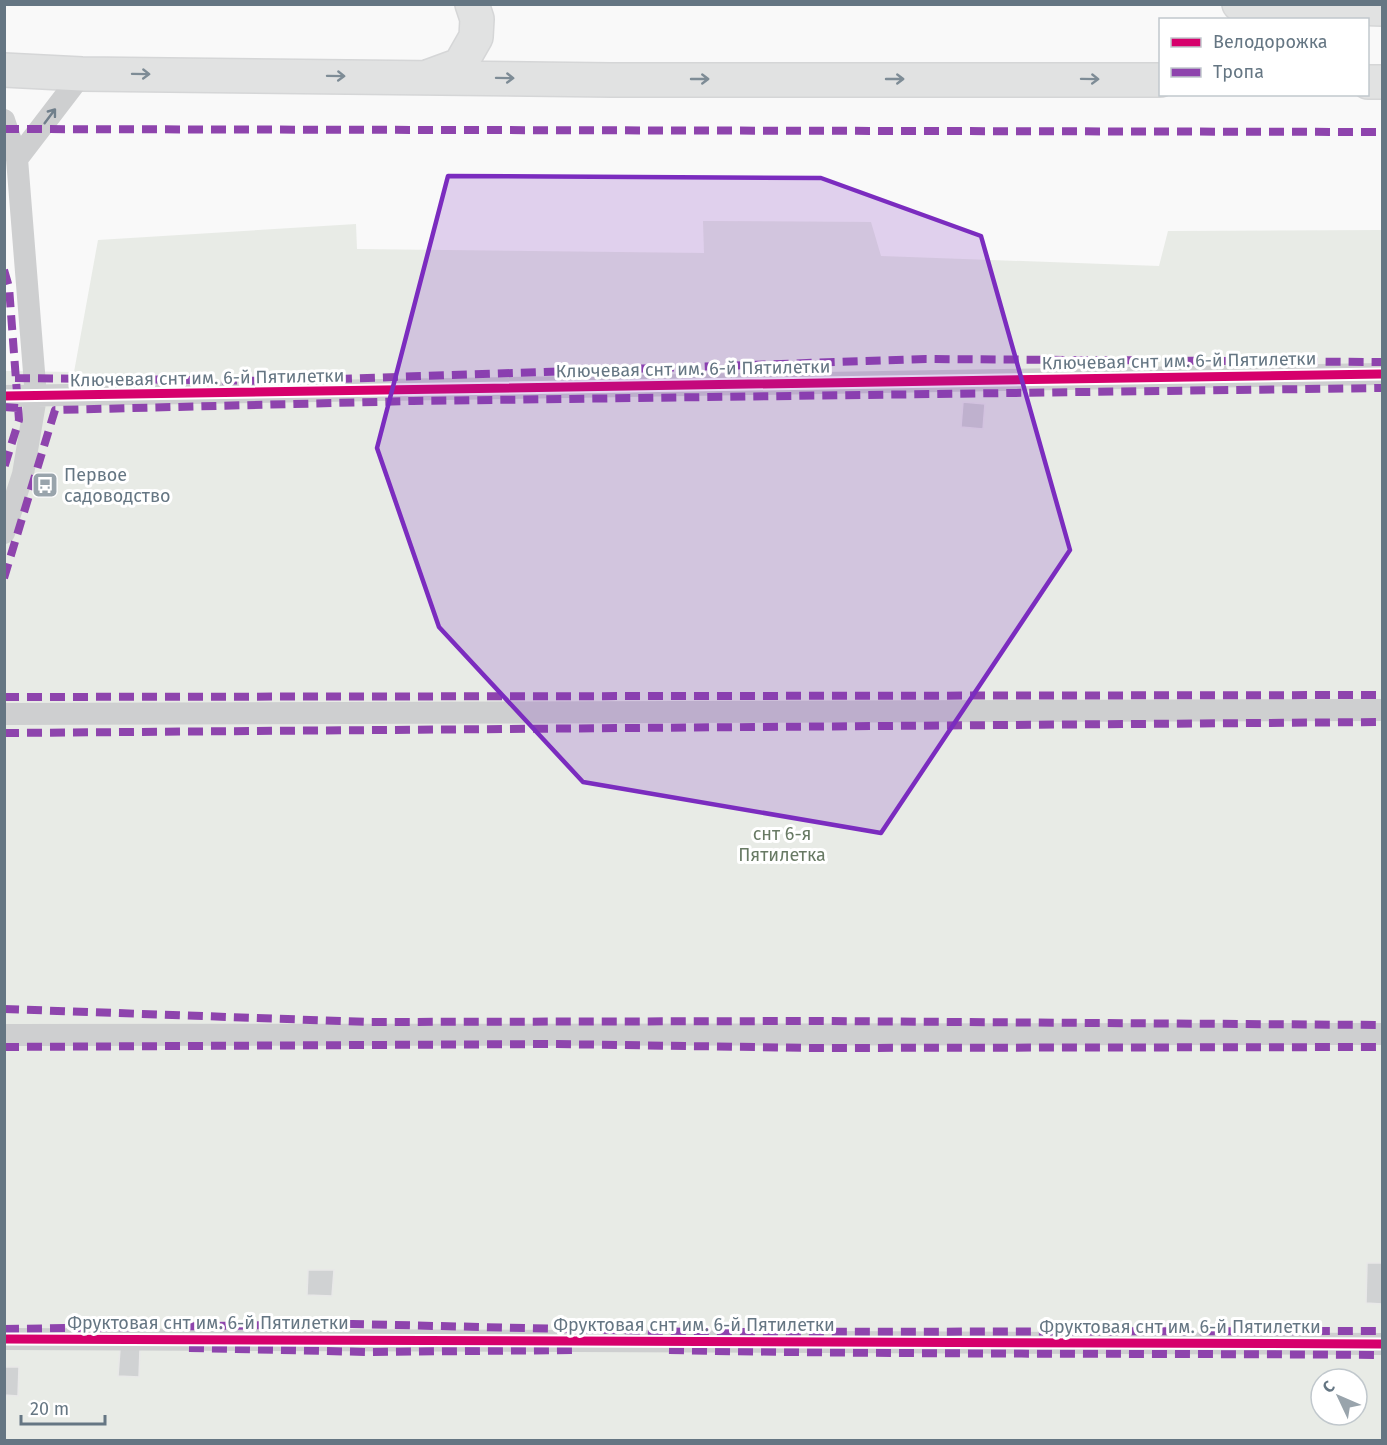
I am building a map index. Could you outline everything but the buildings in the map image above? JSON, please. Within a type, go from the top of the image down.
[{"type":"main road","points":[[425,77],[459,65],[476,37],[477,19],[472,4]]},
{"type":"main road","points":[[1239,4],[1383,9]]},
{"type":"main road","points":[[4,70],[82,74],[611,80],[1159,80]]},
{"type":"street","points":[[17,159],[82,74]]},
{"type":"street","points":[[4,120],[17,159],[36,397],[23,474],[4,533]]},
{"type":"street","name":"Ключевая снт им. 6-й Пятилетки","points":[[4,396],[1383,374]]},
{"type":"street","points":[[4,714],[1383,710]]},
{"type":"street","points":[[4,1035],[1383,1034]]},
{"type":"street","name":"Фруктовая снт им. 6-й Пятилетки","points":[[4,1339],[1383,1344]]},
{"type":"highlighted area","points":[[448,176],[821,178],[981,236],[1070,550],[881,833],[583,782],[439,627],[377,448]]},
{"type":"green space","name":"снт 6-я Пятилетка","points":[[703,221],[871,222],[881,256],[1159,266],[1168,231],[1382,230],[1382,1440],[5,1440],[5,371],[74,372],[98,240],[356,224],[357,249],[704,253]]},
{"type":"marked path","points":[[4,129],[1382,132]]},
{"type":"marked path","points":[[4,270],[9,287],[19,420],[4,468]]},
{"type":"marked path","points":[[15,378],[276,381],[926,359],[1382,362]]},
{"type":"marked path","points":[[4,578],[55,410],[413,401],[1382,388]]},
{"type":"marked path","points":[[4,407],[18,408]]},
{"type":"marked path","points":[[4,697],[1382,695]]},
{"type":"marked path","points":[[4,733],[1382,722]]},
{"type":"marked path","points":[[4,1009],[369,1022],[817,1021],[1382,1025]]},
{"type":"marked path","points":[[4,1047],[553,1044],[817,1048],[1382,1047]]},
{"type":"marked path","points":[[4,1329],[352,1324],[696,1332],[1382,1331]]},
{"type":"marked path","points":[[189,1348],[370,1352],[573,1350]]},
{"type":"marked path","points":[[669,1350],[1382,1355]]},
{"type":"cycle path","points":[[4,396],[1382,374]]},
{"type":"cycle path","points":[[4,1339],[1382,1344]]},
{"type":"place","name":"Первое садоводство","points":[[45,485]]}]
